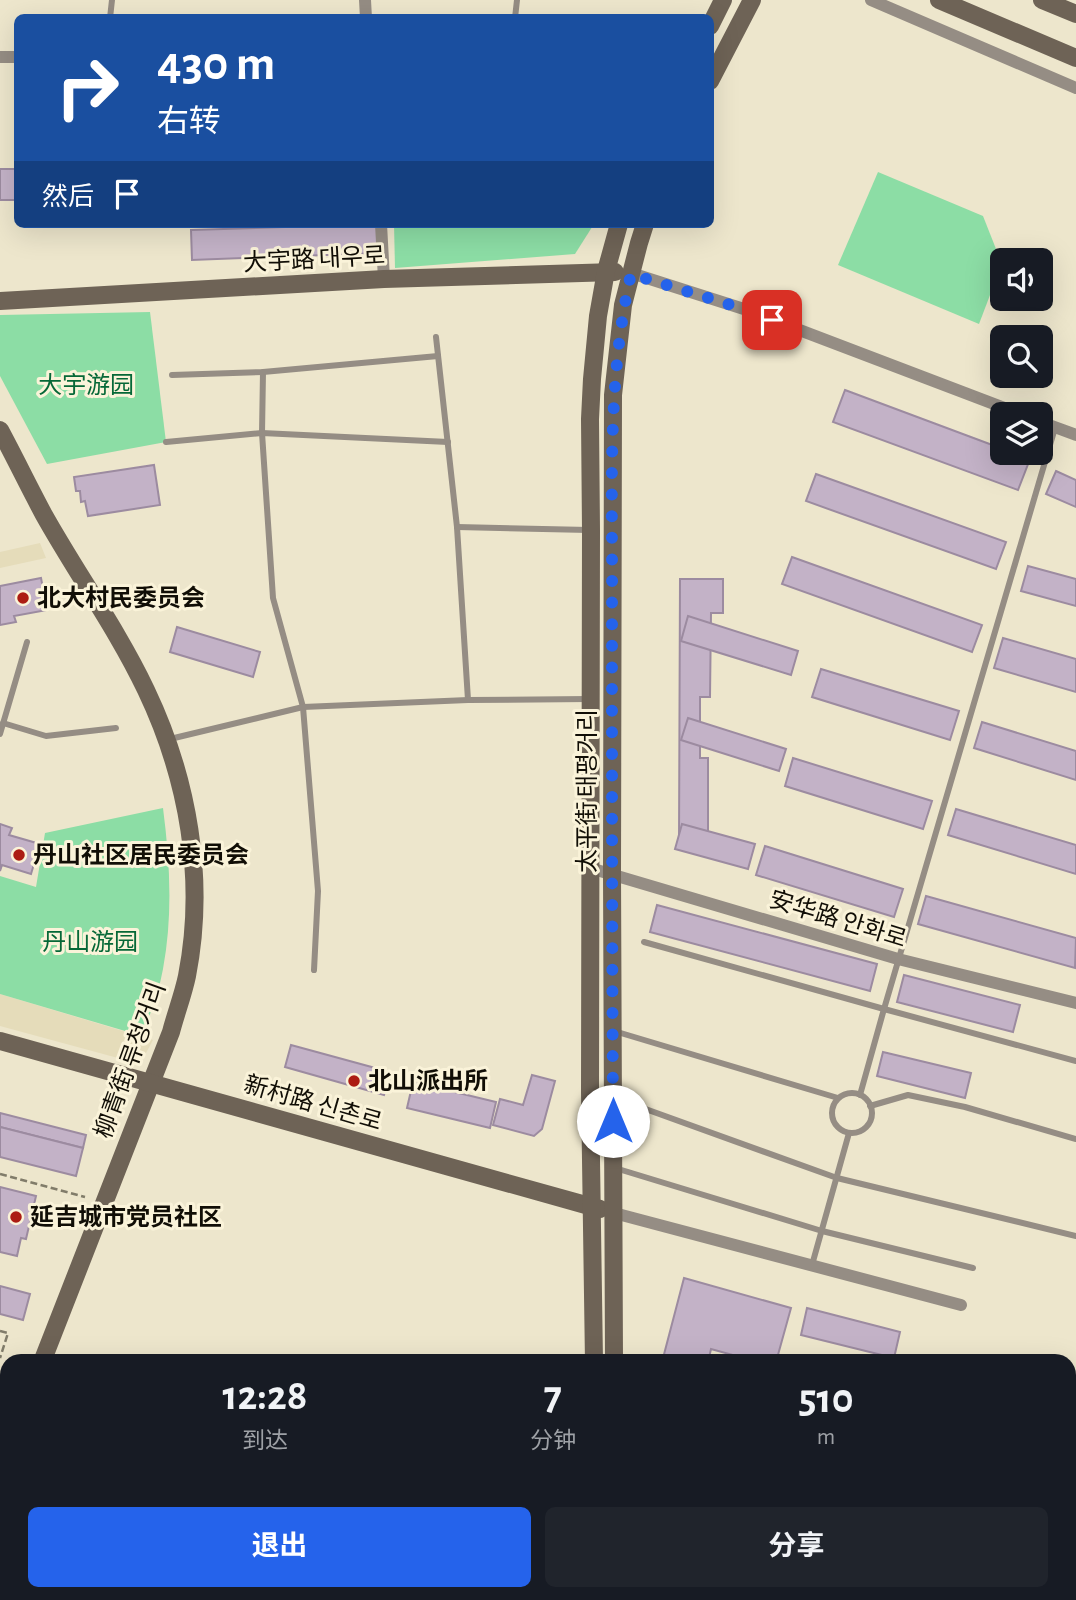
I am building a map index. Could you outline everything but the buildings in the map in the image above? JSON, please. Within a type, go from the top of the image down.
[{"type":"main road","points":[[714,18],[723,0]]},
{"type":"main road","points":[[714,73],[752,0]]},
{"type":"main road","points":[[939,0],[1076,58]]},
{"type":"main road","points":[[1042,0],[1074,9]]},
{"type":"main road","name":"太平街 태평거리","points":[[594,1354],[590,1104],[590,402],[598,316],[606,271],[619,228]]},
{"type":"main road","name":"太平街 태평거리","points":[[614,1354],[613,395],[623,305],[644,228]]},
{"type":"main road","name":"大宇路 대우로","points":[[0,301],[384,279],[606,271],[631,274]]},
{"type":"main road","name":"柳青街 류청거리","points":[[0,430],[44,515],[146,690],[177,770],[192,847],[194,914],[187,976],[171,1032],[45,1354]]},
{"type":"main road","name":"新村路 신촌로","points":[[0,1041],[614,1213]]},
{"type":"street","points":[[871,0],[1076,88]]},
{"type":"street","points":[[381,228],[384,279]]},
{"type":"street","points":[[631,274],[747,310],[990,402]]},
{"type":"street","points":[[1055,427],[1076,435]]},
{"type":"street","name":"安华路 안화로","points":[[590,868],[898,959],[1076,1003]]},
{"type":"street","points":[[614,1213],[961,1305]]},
{"type":"lane","points":[[436,337],[457,527],[468,700]]},
{"type":"lane","points":[[172,375],[263,372],[438,356]]},
{"type":"lane","points":[[263,372],[262,433],[274,598],[303,707],[318,891],[314,970]]},
{"type":"lane","points":[[860,1095],[1055,427]]},
{"type":"lane","points":[[166,442],[262,433],[448,442]]},
{"type":"lane","points":[[457,527],[591,530]]},
{"type":"lane","points":[[0,734],[27,642]]},
{"type":"lane","points":[[167,740],[303,707],[468,700],[591,699]]},
{"type":"lane","points":[[3,723],[46,736],[116,728]]},
{"type":"lane","points":[[644,942],[1076,1061]]},
{"type":"lane","points":[[613,1030],[838,1098]]},
{"type":"lane","points":[[849,1093],[860,1095],[865,1098],[872,1112],[868,1125],[856,1133],[849,1133],[838,1127],[832,1116],[834,1103],[849,1093]]},
{"type":"lane","points":[[870,1106],[908,1095],[965,1107],[1076,1139]]},
{"type":"lane","points":[[613,1097],[837,1178],[1076,1236]]},
{"type":"lane","points":[[812,1265],[849,1133]]},
{"type":"lane","points":[[613,1168],[822,1231],[974,1268]]},
{"type":"path","points":[[0,1174],[85,1198]]},
{"type":"path","points":[[0,1331],[8,1334],[1,1354]]},
{"type":"shaded area","points":[[40,543],[46,558],[0,568],[0,552]]},
{"type":"shaded area","points":[[0,994],[153,1040],[140,1064],[0,1026]]},
{"type":"green space","points":[[878,172],[983,216],[996,248],[990,248],[990,295],[979,324],[838,265]]},
{"type":"green space","points":[[394,228],[591,228],[575,254],[395,268]]},
{"type":"green space","name":"大宇游园","points":[[150,312],[166,442],[47,464],[0,376],[0,315]]},
{"type":"green space","name":"丹山游园","points":[[163,808],[169,868],[168,929],[161,978],[142,1036],[0,994],[0,876],[36,887],[45,833]]},
{"type":"place","name":"北大村民委员会","points":[[23,598]]},
{"type":"place","name":"丹山社区居民委员会","points":[[19,855]]},
{"type":"place","name":"北山派出所","points":[[354,1081]]},
{"type":"place","name":"延吉城市党员社区","points":[[16,1217]]},
{"type":"route","points":[[613,1121],[613,395],[623,305],[631,274],[772,320]]}]
